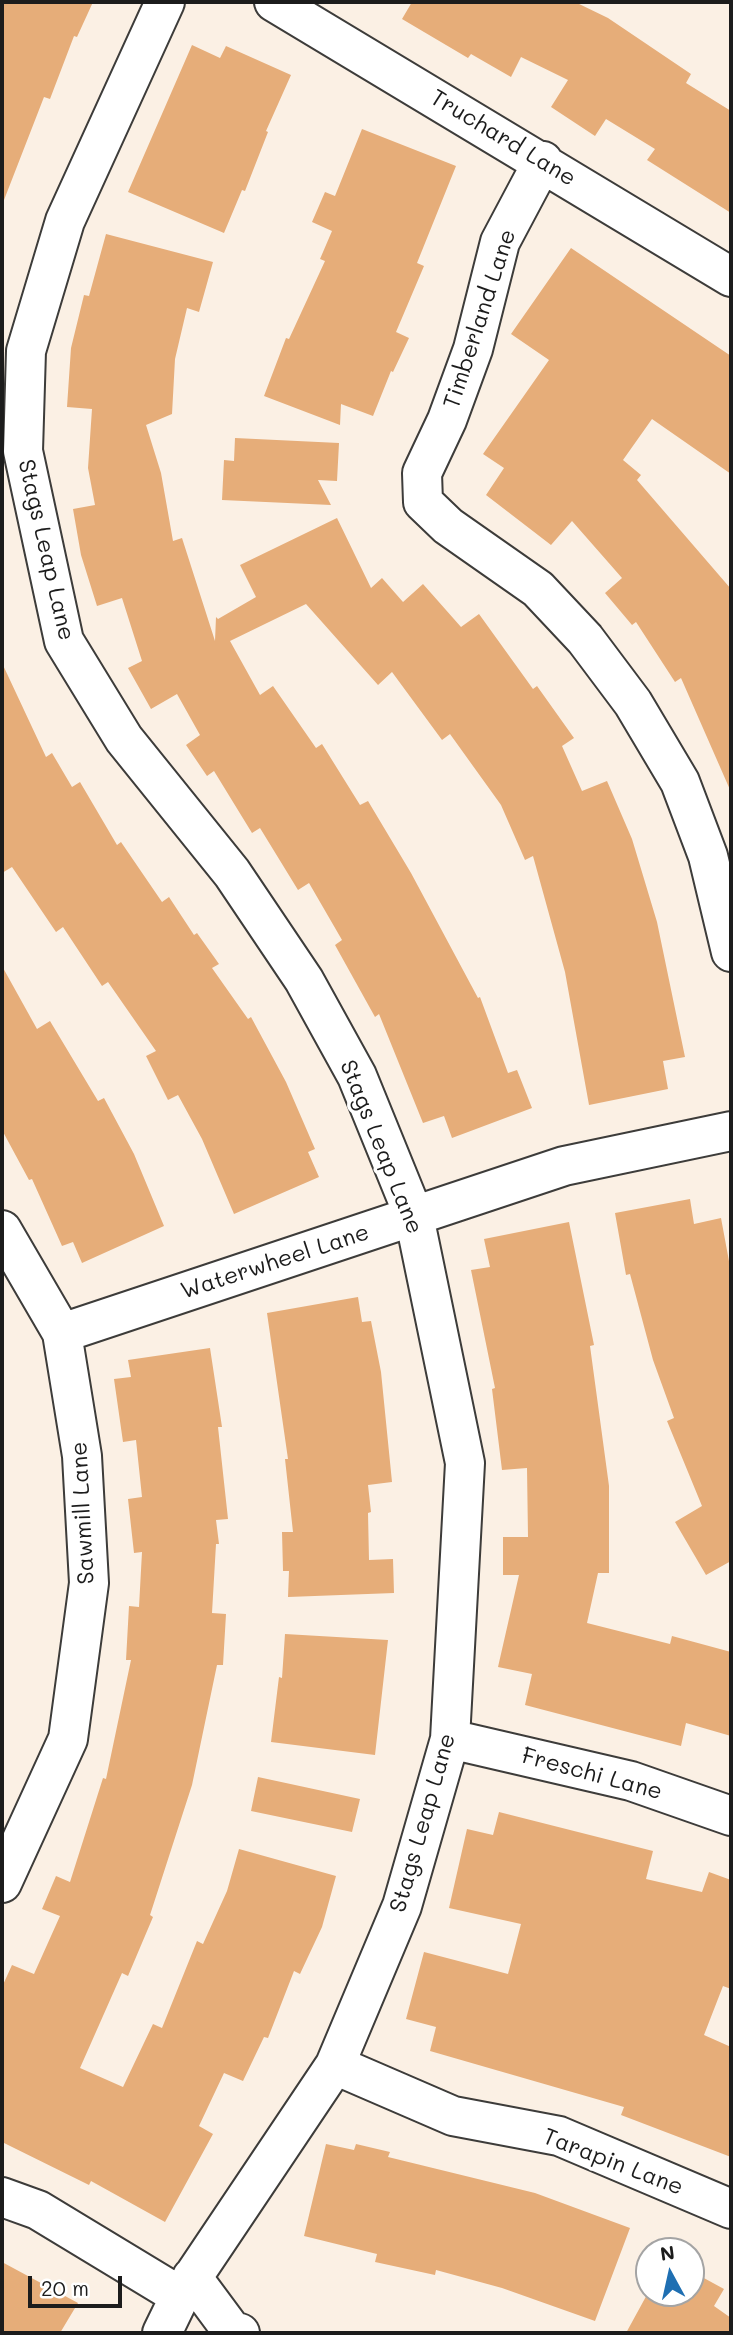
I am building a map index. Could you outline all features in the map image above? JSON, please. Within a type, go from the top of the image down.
[{"type":"street","name":"Stags Leap Lane","points":[[162,2333],[186,2286],[335,2064],[402,1906],[450,1739],[461,1584],[465,1463],[414,1216],[357,1076],[304,980],[232,873],[124,739],[64,641],[23,451],[26,351],[65,221],[165,2]]},
{"type":"street","name":"Truchard Lane","points":[[274,2],[543,161],[731,277]]},
{"type":"street","name":"Timberland Lane","points":[[543,161],[500,242],[473,349],[447,420],[422,473],[422,502],[448,526],[538,589],[585,639],[633,703],[680,782],[708,856],[731,953]]},
{"type":"street","name":"Waterwheel Lane","points":[[62,1333],[564,1166],[731,1131]]},
{"type":"street","name":"Sawmill Lane","points":[[2,1230],[62,1333],[82,1456],[89,1583],[68,1739],[2,1883]]},
{"type":"street","name":"Freschi Lane","points":[[450,1739],[631,1781],[731,1816]]},
{"type":"street","name":"Tarapin Lane","points":[[335,2064],[453,2116],[559,2136],[731,2209]]},
{"type":"street","points":[[2,2197],[38,2210],[186,2286],[232,2331],[240,2333]]},
{"type":"building","points":[[2,2],[93,2],[77,37],[74,36],[50,99],[44,97],[4,200]]},
{"type":"building","points":[[412,2],[575,2],[608,18],[691,74],[686,83],[731,111],[731,213],[647,160],[655,149],[606,119],[595,136],[551,107],[568,80],[521,57],[511,77],[471,54],[468,58],[402,19]]},
{"type":"building","points":[[192,45],[220,58],[226,46],[291,75],[266,131],[268,132],[245,191],[242,190],[224,233],[128,192]]},
{"type":"building","points":[[362,129],[456,166],[417,263],[424,266],[396,332],[409,338],[393,372],[391,371],[373,416],[341,404],[340,425],[264,396],[286,338],[289,339],[325,261],[320,259],[332,231],[312,222],[325,192],[335,196]]},
{"type":"building","points":[[106,234],[213,262],[199,312],[187,308],[175,359],[172,414],[146,425],[161,473],[173,541],[182,538],[215,641],[216,617],[218,619],[256,597],[240,565],[337,518],[371,588],[382,578],[403,602],[423,584],[461,627],[479,614],[533,689],[537,686],[574,738],[562,746],[582,791],[607,781],[632,839],[657,922],[685,1057],[663,1061],[668,1089],[589,1105],[565,972],[533,856],[525,860],[501,805],[450,734],[442,740],[392,672],[378,685],[306,604],[230,641],[260,695],[273,686],[316,748],[322,744],[360,805],[368,801],[411,873],[478,998],[480,997],[508,1073],[517,1070],[532,1108],[452,1138],[444,1116],[423,1123],[379,1014],[375,1017],[335,945],[342,940],[309,883],[298,890],[260,828],[252,833],[214,771],[207,776],[186,745],[200,735],[177,694],[151,709],[128,668],[142,661],[122,598],[97,606],[81,555],[73,509],[95,505],[88,468],[92,409],[67,407],[71,348],[84,295],[89,296]]},
{"type":"building","points":[[571,248],[731,356],[731,474],[652,419],[623,460],[641,475],[637,480],[731,589],[731,792],[681,678],[675,682],[636,622],[632,625],[605,593],[622,578],[572,521],[551,545],[486,495],[504,468],[483,454],[549,360],[511,334]]},
{"type":"building","points":[[235,438],[339,443],[337,481],[318,480],[331,505],[222,500],[224,460],[234,461]]},
{"type":"building","points":[[2,663],[46,757],[52,753],[72,787],[80,782],[117,845],[121,842],[162,902],[169,897],[194,935],[197,933],[219,964],[212,968],[248,1019],[251,1017],[286,1082],[315,1149],[308,1152],[319,1177],[234,1214],[202,1139],[178,1095],[168,1100],[146,1056],[156,1051],[108,982],[102,986],[63,927],[56,932],[12,867],[2,873]]},
{"type":"building","points":[[2,966],[37,1029],[50,1021],[98,1101],[104,1098],[134,1154],[164,1226],[82,1263],[73,1242],[62,1246],[32,1179],[29,1180],[2,1130]]},
{"type":"building","points":[[690,1199],[694,1224],[721,1218],[731,1272],[731,1561],[706,1575],[675,1522],[702,1506],[667,1421],[674,1418],[653,1360],[630,1274],[626,1275],[615,1213]]},
{"type":"building","points":[[569,1222],[594,1345],[590,1346],[609,1486],[609,1573],[598,1573],[587,1623],[670,1644],[672,1636],[731,1652],[731,1736],[686,1723],[681,1746],[525,1705],[532,1674],[498,1667],[519,1575],[503,1575],[503,1537],[528,1537],[527,1468],[502,1470],[492,1389],[495,1388],[471,1270],[490,1267],[484,1239]]},
{"type":"building","points":[[358,1297],[362,1322],[371,1321],[381,1372],[392,1482],[368,1485],[371,1512],[368,1513],[369,1560],[393,1559],[394,1593],[288,1597],[289,1571],[283,1571],[282,1532],[293,1532],[285,1459],[288,1459],[267,1313]]},
{"type":"building","points":[[210,1348],[222,1427],[218,1427],[228,1519],[216,1520],[219,1544],[216,1544],[212,1613],[226,1614],[223,1665],[217,1665],[192,1785],[150,1915],[153,1917],[128,1976],[122,1973],[80,2068],[123,2087],[153,2024],[162,2028],[197,1941],[203,1944],[227,1891],[239,1849],[336,1876],[322,1927],[300,1974],[294,1971],[268,2038],[264,2037],[243,2081],[224,2073],[199,2126],[213,2134],[165,2222],[91,2181],[89,2185],[2,2142],[2,1987],[12,1965],[34,1974],[60,1916],[42,1909],[56,1876],[70,1882],[103,1778],[106,1779],[131,1660],[126,1660],[129,1606],[139,1607],[142,1552],[134,1553],[128,1499],[142,1497],[136,1440],[123,1442],[114,1379],[131,1377],[128,1360]]},
{"type":"building","points":[[285,1634],[388,1640],[375,1755],[271,1742],[279,1677],[282,1678]]},
{"type":"building","points":[[258,1777],[360,1799],[352,1832],[251,1811]]},
{"type":"building","points":[[499,1812],[653,1851],[646,1879],[702,1892],[709,1872],[731,1880],[731,1989],[723,1986],[704,2035],[731,2047],[731,2157],[621,2115],[624,2107],[430,2051],[436,2027],[406,2019],[424,1952],[508,1974],[521,1924],[449,1908],[467,1829],[493,1835]]},
{"type":"building","points":[[326,2144],[354,2150],[356,2144],[390,2152],[388,2157],[535,2193],[630,2228],[595,2321],[502,2288],[436,2270],[435,2275],[375,2262],[377,2254],[304,2236]]},
{"type":"building","points":[[2,2262],[78,2303],[60,2333],[2,2333]]},
{"type":"building","points":[[705,2279],[724,2289],[714,2306],[731,2318],[731,2333],[626,2333],[640,2307],[705,2307]]}]
